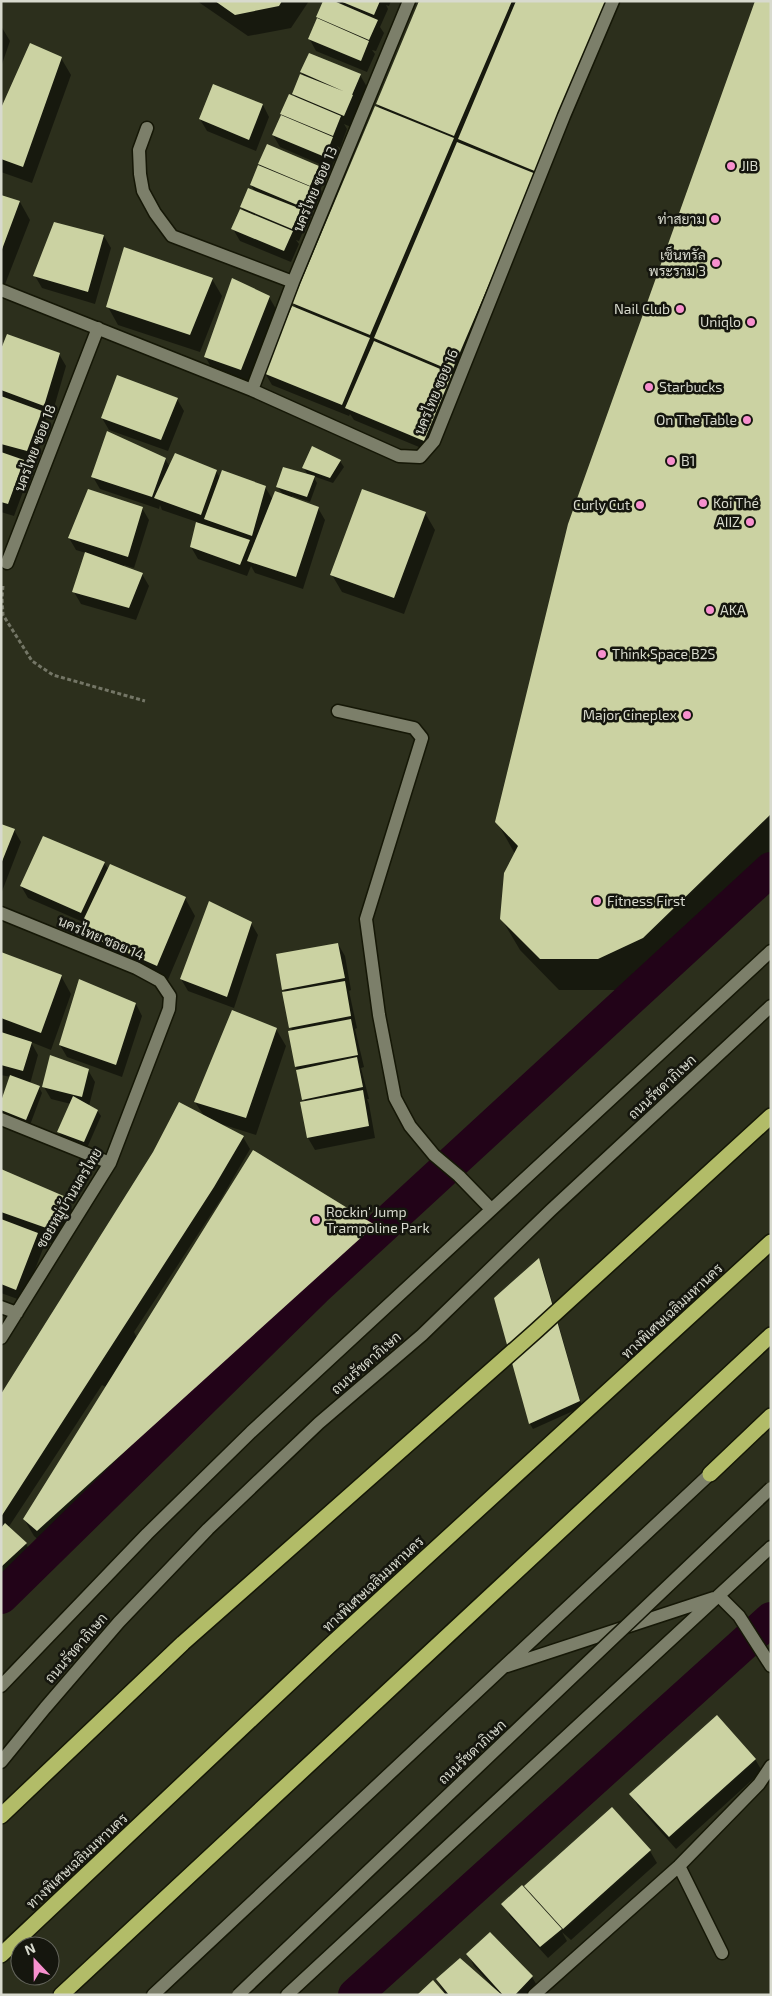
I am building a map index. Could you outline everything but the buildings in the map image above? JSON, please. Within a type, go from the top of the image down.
[{"type":"highway","points":[[1,1816],[183,1643],[530,1336],[771,1116]]},
{"type":"highway","name":"ทางพิเศษเฉลิมมหานคร","points":[[1,1955],[328,1647],[771,1242]]},
{"type":"highway","points":[[61,1995],[771,1335]]},
{"type":"highway","points":[[710,1474],[771,1416]]},
{"type":"main road","name":"นครไทย ซอย 13","points":[[252,390],[293,282],[409,1]]},
{"type":"main road","name":"นครไทย ซอย 16","points":[[1,290],[252,390],[399,456],[420,456],[434,441],[564,116],[613,1]]},
{"type":"main road","points":[[147,128],[138,150],[143,191],[155,213],[172,236],[293,282]]},
{"type":"main road","name":"นครไทย ซอย 18","points":[[7,563],[98,328]]},
{"type":"main road","points":[[338,711],[414,728],[422,738],[366,919],[379,1015],[395,1098],[410,1126],[434,1155],[459,1176],[491,1209]]},
{"type":"main road","name":"นครไทย ซอย 14","points":[[1,914],[136,968],[160,981],[170,996],[169,1009]]},
{"type":"main road","name":"ถนนรัชดาภิเษก","points":[[1,1686],[147,1534],[251,1432],[771,951]]},
{"type":"main road","name":"ถนนรัชดาภิเษก","points":[[1,1762],[44,1708],[119,1622],[208,1529],[319,1423],[422,1335],[551,1210],[771,1006]]},
{"type":"main road","name":"ซอยหมู่บ้านนครไทย","points":[[1,1338],[110,1163],[169,1009]]},
{"type":"main road","points":[[1,1119],[110,1163]]},
{"type":"main road","points":[[1,1307],[17,1313]]},
{"type":"main road","points":[[153,1995],[710,1474]]},
{"type":"main road","name":"ถนนรัชดาภิเษก","points":[[238,1995],[771,1488]]},
{"type":"main road","points":[[287,1995],[771,1547]]},
{"type":"main road","points":[[502,1667],[719,1596]]},
{"type":"main road","points":[[719,1596],[746,1626],[768,1661]]},
{"type":"main road","points":[[534,1995],[679,1866],[759,1784],[771,1766]]},
{"type":"main road","points":[[679,1866],[722,1953]]},
{"type":"path","points":[[7,563],[2,598],[3,616],[32,661],[53,675],[145,700]]},
{"type":"waterway","points":[[1,1597],[315,1289],[771,869]]},
{"type":"waterway","points":[[355,1995],[771,1619]]},
{"type":"place","name":"JIB","points":[[731,166]]},
{"type":"place","name":"ท่าสยาม","points":[[715,219]]},
{"type":"place","name":"เซ็นทรัล พระราม 3","points":[[716,263]]},
{"type":"place","name":"Nail Club","points":[[680,309]]},
{"type":"place","name":"Uniqlo","points":[[751,322]]},
{"type":"place","name":"Starbucks","points":[[649,387]]},
{"type":"place","name":"On The Table","points":[[747,420]]},
{"type":"place","name":"B1","points":[[671,461]]},
{"type":"place","name":"Koi Thé","points":[[703,503]]},
{"type":"place","name":"Curly Cut","points":[[640,505]]},
{"type":"place","name":"AIIZ","points":[[750,522]]},
{"type":"place","name":"AKA","points":[[710,610]]},
{"type":"place","name":"Think Space B2S","points":[[602,654]]},
{"type":"place","name":"Major Cineplex","points":[[687,715]]},
{"type":"place","name":"Fitness First","points":[[597,901]]},
{"type":"place","name":"Rockin' Jump Trampoline Park","points":[[316,1220]]}]
